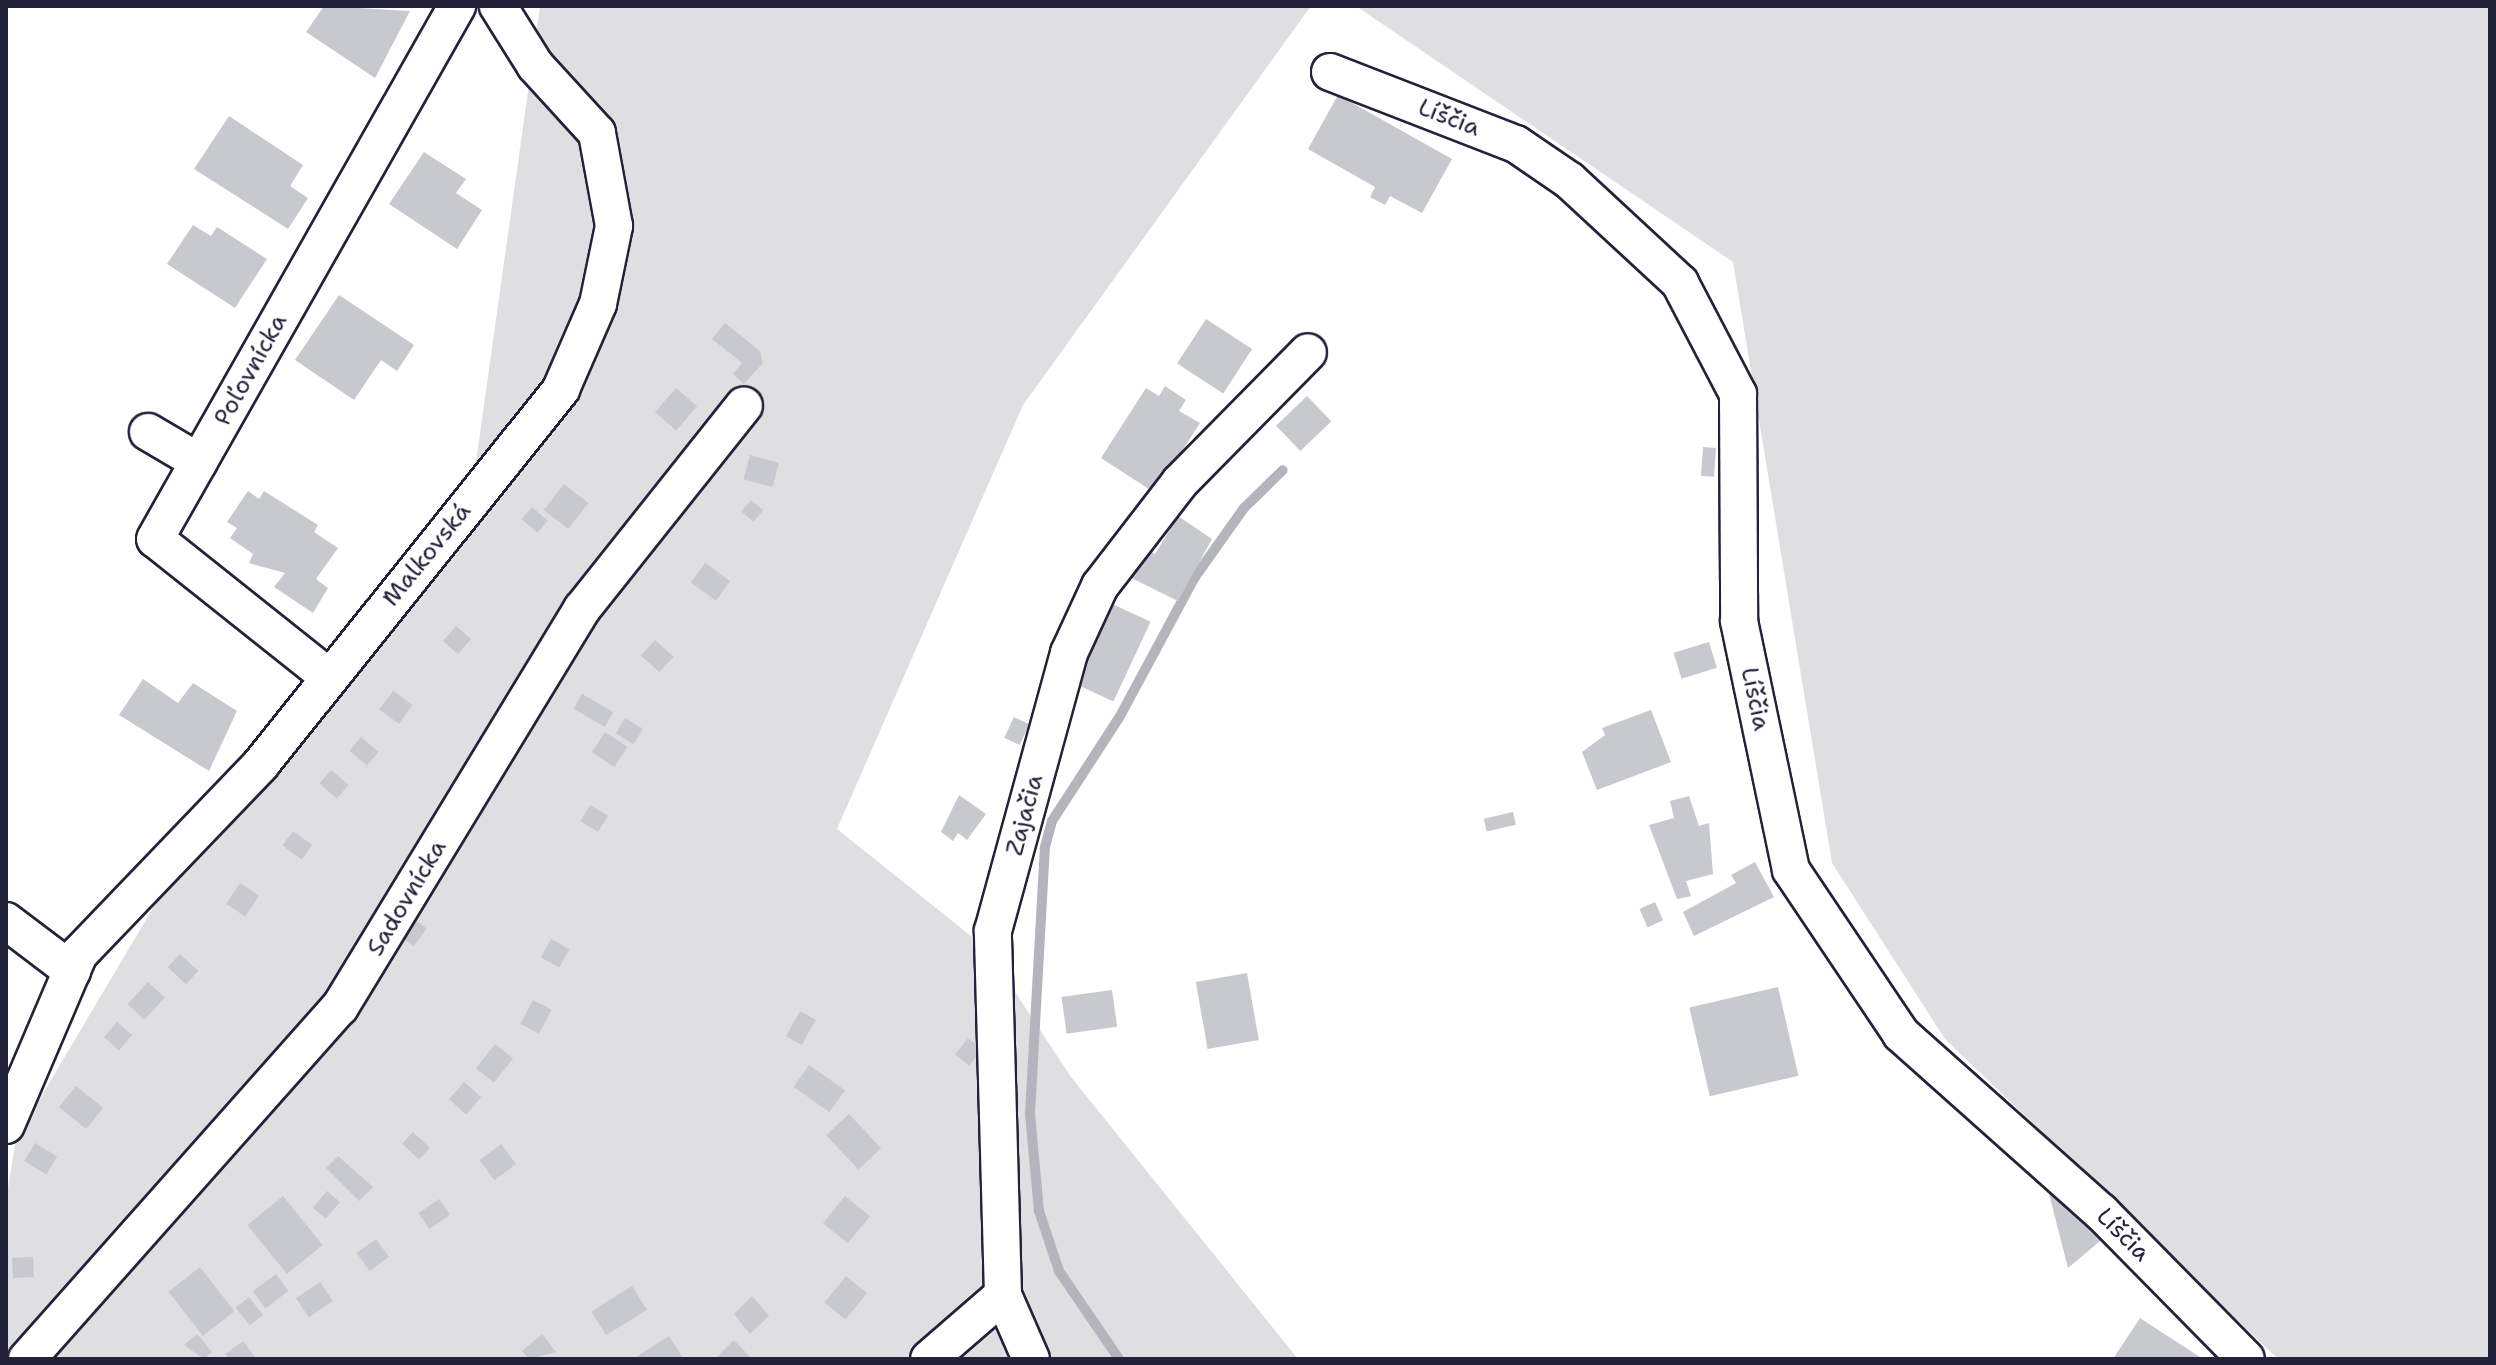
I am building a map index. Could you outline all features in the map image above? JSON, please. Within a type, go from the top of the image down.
[{"type":"street","name":"Poľovnícka","points":[[330,678],[155,539],[457,6]]},
{"type":"street","name":"Malkovská","points":[[6,1125],[20,1066],[79,954],[261,764],[561,389],[598,304],[614,226],[597,133],[535,65],[498,6]]},
{"type":"street","name":"Líščia","points":[[1330,72],[1516,144],[1570,181],[1680,283],[1738,394],[1739,621],[1791,870],[1901,1034],[2101,1212],[2246,1359]]},
{"type":"street","name":"Zajačia","points":[[1031,1359],[1003,1295],[993,931],[1069,653],[1100,586],[1180,482],[1308,352]]},
{"type":"street","name":"Sadovnícka","points":[[27,1359],[340,1007],[582,609],[744,405]]},
{"type":"street","points":[[148,432],[199,462]]},
{"type":"street","points":[[6,921],[72,971]]},
{"type":"street","points":[[929,1359],[1003,1295]]},
{"type":"shaded area","points":[[540,6],[1311,6],[1023,405],[837,829],[986,948],[1071,1077],[1298,1359],[6,1359],[6,1200],[16,1139],[163,891],[466,533]]},
{"type":"shaded area","points":[[1356,6],[2490,6],[2490,1359],[2278,1359],[1945,1039],[1832,863],[1733,262]]},
{"type":"building","points":[[324,6],[410,11],[375,78],[306,32]]},
{"type":"building","points":[[1338,95],[1452,159],[1422,213],[1390,196],[1385,205],[1370,197],[1375,187],[1308,149]]},
{"type":"building","points":[[229,116],[303,165],[290,186],[308,198],[288,229],[194,169]]},
{"type":"building","points":[[424,152],[466,179],[456,193],[482,210],[457,249],[389,204]]},
{"type":"building","points":[[193,225],[211,236],[217,227],[267,259],[235,308],[167,264]]},
{"type":"building","points":[[339,295],[414,345],[397,371],[381,360],[354,400],[295,360]]},
{"type":"building","points":[[1206,319],[1252,349],[1223,393],[1177,363]]},
{"type":"building","points":[[725,323],[760,351],[763,363],[744,384],[733,374],[742,363],[712,339]]},
{"type":"building","points":[[1165,386],[1186,400],[1179,411],[1200,423],[1155,493],[1101,458],[1146,388],[1159,396]]},
{"type":"building","points":[[676,388],[697,406],[676,431],[655,412]]},
{"type":"building","points":[[1307,396],[1331,421],[1300,451],[1276,426]]},
{"type":"building","points":[[1703,447],[1716,448],[1714,477],[1701,476]]},
{"type":"building","points":[[750,455],[779,463],[773,487],[744,479]]},
{"type":"building","points":[[564,484],[588,503],[568,529],[544,510]]},
{"type":"building","points":[[248,491],[259,499],[264,491],[318,525],[314,532],[338,548],[316,579],[328,588],[313,613],[274,587],[285,573],[249,563],[253,554],[230,538],[237,528],[227,522]]},
{"type":"building","points":[[751,500],[763,510],[754,522],[741,511]]},
{"type":"building","points":[[532,507],[548,521],[537,533],[522,519]]},
{"type":"building","points":[[1178,516],[1212,539],[1178,601],[1119,572],[1139,544],[1155,554]]},
{"type":"building","points":[[705,563],[730,581],[716,601],[691,582]]},
{"type":"building","points":[[1108,602],[1151,622],[1113,702],[1071,682]]},
{"type":"building","points":[[456,626],[471,639],[458,654],[443,641]]},
{"type":"building","points":[[655,640],[674,657],[660,672],[641,656]]},
{"type":"building","points":[[1709,642],[1717,668],[1682,679],[1674,653]]},
{"type":"building","points":[[143,679],[178,703],[193,683],[237,711],[209,771],[119,715]]},
{"type":"building","points":[[393,691],[412,705],[399,724],[379,710]]},
{"type":"building","points":[[582,694],[613,712],[605,727],[574,709]]},
{"type":"building","points":[[1651,710],[1671,762],[1597,790],[1582,752],[1605,735],[1602,728]]},
{"type":"building","points":[[1014,717],[1029,724],[1020,745],[1004,738]]},
{"type":"building","points":[[625,718],[643,729],[634,744],[616,733]]},
{"type":"building","points":[[605,732],[628,747],[615,767],[592,752]]},
{"type":"building","points":[[361,737],[379,752],[367,766],[349,751]]},
{"type":"building","points":[[331,770],[349,785],[337,799],[319,784]]},
{"type":"building","points":[[959,795],[986,814],[967,840],[958,833],[953,841],[941,832]]},
{"type":"building","points":[[1689,796],[1699,826],[1709,823],[1713,874],[1686,881],[1691,896],[1677,899],[1649,825],[1674,818],[1670,801]]},
{"type":"building","points":[[590,805],[608,816],[598,832],[580,821]]},
{"type":"building","points":[[1513,812],[1516,825],[1487,831],[1484,819]]},
{"type":"building","points":[[293,831],[312,845],[302,860],[282,846]]},
{"type":"building","points":[[1755,862],[1774,897],[1694,936],[1683,912],[1736,883],[1731,875]]},
{"type":"building","points":[[240,883],[259,896],[245,917],[226,904]]},
{"type":"building","points":[[1655,902],[1663,920],[1648,927],[1639,909]]},
{"type":"building","points":[[410,916],[427,929],[414,946],[397,934]]},
{"type":"building","points":[[551,939],[569,949],[559,968],[541,957]]},
{"type":"building","points":[[180,954],[198,971],[186,984],[168,967]]},
{"type":"building","points":[[1247,973],[1259,1040],[1208,1049],[1196,982]]},
{"type":"building","points":[[148,982],[165,998],[144,1020],[128,1004]]},
{"type":"building","points":[[1778,987],[1798,1076],[1710,1096],[1689,1007]]},
{"type":"building","points":[[1112,990],[1117,1027],[1067,1034],[1061,997]]},
{"type":"building","points":[[533,1000],[552,1010],[539,1034],[520,1024]]},
{"type":"building","points":[[800,1011],[816,1020],[802,1045],[786,1036]]},
{"type":"building","points":[[117,1022],[132,1035],[119,1050],[104,1037]]},
{"type":"building","points":[[968,1038],[982,1049],[969,1066],[955,1055]]},
{"type":"building","points":[[495,1044],[513,1058],[494,1083],[476,1068]]},
{"type":"building","points":[[809,1065],[845,1090],[830,1112],[794,1087]]},
{"type":"building","points":[[464,1082],[481,1097],[466,1114],[449,1099]]},
{"type":"building","points":[[76,1086],[103,1108],[86,1129],[59,1107]]},
{"type":"building","points":[[849,1114],[881,1148],[858,1170],[826,1135]]},
{"type":"building","points":[[413,1132],[430,1148],[419,1159],[402,1144]]},
{"type":"building","points":[[35,1143],[57,1156],[46,1174],[24,1161]]},
{"type":"building","points":[[501,1144],[516,1164],[494,1180],[479,1160]]},
{"type":"building","points":[[338,1156],[373,1187],[359,1201],[326,1168]]},
{"type":"building","points":[[2045,1178],[2105,1237],[2068,1268]]},
{"type":"building","points":[[327,1191],[340,1202],[326,1219],[313,1208]]},
{"type":"building","points":[[283,1196],[323,1245],[287,1274],[247,1225]]},
{"type":"building","points":[[845,1196],[870,1216],[848,1243],[823,1223]]},
{"type":"building","points":[[439,1199],[450,1215],[429,1229],[419,1213]]},
{"type":"building","points":[[376,1239],[389,1257],[370,1271],[357,1253]]},
{"type":"building","points":[[33,1257],[34,1277],[13,1278],[12,1258]]},
{"type":"building","points":[[200,1267],[234,1311],[203,1336],[168,1292]]},
{"type":"building","points":[[276,1274],[289,1291],[265,1308],[253,1291]]},
{"type":"building","points":[[846,1276],[867,1293],[846,1319],[825,1302]]},
{"type":"building","points":[[320,1282],[333,1301],[309,1317],[296,1298]]},
{"type":"building","points":[[632,1286],[647,1310],[606,1335],[591,1311]]},
{"type":"building","points":[[752,1296],[769,1316],[750,1334],[734,1314]]},
{"type":"building","points":[[249,1297],[263,1315],[250,1326],[236,1307]]},
{"type":"building","points":[[2140,1318],[2203,1359],[2113,1359]]},
{"type":"building","points":[[197,1334],[212,1352],[204,1359],[184,1345]]},
{"type":"building","points":[[542,1334],[556,1352],[529,1359],[522,1351]]},
{"type":"building","points":[[669,1336],[684,1359],[633,1359]]},
{"type":"building","points":[[734,1340],[752,1359],[715,1359]]},
{"type":"building","points":[[243,1341],[255,1357],[229,1359],[225,1354]]},
{"type":"waterway","points":[[1119,1359],[1059,1271],[1039,1211],[1030,1114],[1045,847],[1052,821],[1119,718],[1195,577],[1244,508],[1283,470]]}]
